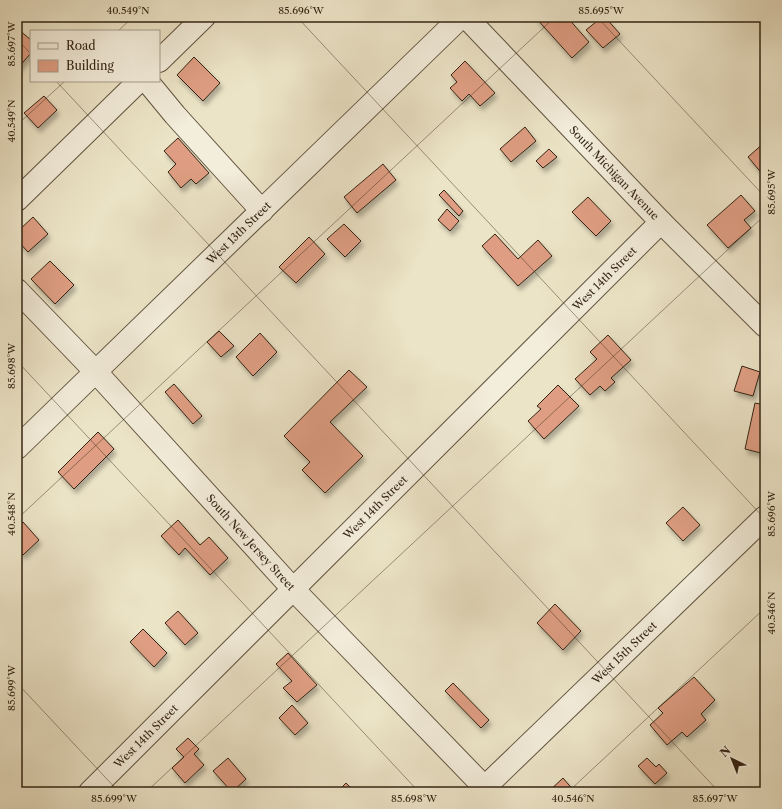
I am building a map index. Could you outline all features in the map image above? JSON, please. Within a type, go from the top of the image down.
[{"type":"street","points":[[160,61],[204,17]]},
{"type":"street","name":"West 13th Street","points":[[17,448],[461,17]]},
{"type":"street","name":"South Michigan Avenue","points":[[466,17],[661,222],[765,326]]},
{"type":"street","points":[[17,200],[138,82]]},
{"type":"street","points":[[148,82],[175,115],[262,211]]},
{"type":"street","name":"West 14th Street","points":[[90,792],[661,222]]},
{"type":"street","name":"South New Jersey Street","points":[[17,290],[96,372],[293,589],[487,790]]},
{"type":"street","name":"West 15th Street","points":[[487,790],[765,517]]},
{"type":"building","points":[[535,17],[567,17],[589,42],[572,58]]},
{"type":"building","points":[[602,17],[605,17],[620,34],[603,48],[586,30]]},
{"type":"building","points":[[19,30],[30,39],[30,54],[17,69],[17,32]]},
{"type":"building","points":[[194,57],[220,83],[203,101],[177,75]]},
{"type":"building","points":[[465,61],[495,93],[480,106],[469,94],[462,101],[450,88],[457,82],[451,75]]},
{"type":"building","points":[[44,96],[57,110],[38,128],[24,113]]},
{"type":"building","points":[[525,127],[536,141],[511,162],[500,149]]},
{"type":"building","points":[[178,138],[209,173],[196,184],[191,179],[181,188],[168,172],[176,164],[164,151]]},
{"type":"building","points":[[765,142],[765,175],[764,176],[748,157]]},
{"type":"building","points":[[549,149],[557,157],[543,168],[536,161]]},
{"type":"building","points":[[383,164],[396,180],[357,213],[344,197]]},
{"type":"building","points":[[444,190],[463,211],[459,216],[439,195]]},
{"type":"building","points":[[741,195],[755,211],[744,220],[751,228],[728,248],[707,225]]},
{"type":"building","points":[[588,197],[611,221],[596,236],[572,212]]},
{"type":"building","points":[[447,209],[459,221],[450,231],[438,220]]},
{"type":"building","points":[[33,217],[48,234],[28,252],[17,240],[17,232]]},
{"type":"building","points":[[344,224],[361,241],[345,257],[327,239]]},
{"type":"building","points":[[495,234],[518,259],[538,240],[552,256],[518,286],[482,246]]},
{"type":"building","points":[[309,237],[325,254],[296,283],[279,267]]},
{"type":"building","points":[[50,261],[74,285],[55,304],[31,279]]},
{"type":"building","points":[[219,331],[234,346],[221,357],[207,342]]},
{"type":"building","points":[[260,333],[277,352],[253,376],[236,357]]},
{"type":"building","points":[[608,335],[631,360],[611,378],[615,382],[605,391],[600,386],[590,395],[575,379],[597,359],[590,352]]},
{"type":"building","points":[[742,366],[760,372],[753,396],[734,391]]},
{"type":"building","points":[[349,370],[367,387],[330,422],[363,456],[325,493],[302,470],[310,462],[284,436]]},
{"type":"building","points":[[174,384],[202,416],[193,424],[165,392]]},
{"type":"building","points":[[558,385],[579,406],[544,439],[528,421],[541,409],[537,406]]},
{"type":"building","points":[[755,403],[765,405],[765,454],[745,449]]},
{"type":"building","points":[[98,432],[114,449],[74,489],[58,472]]},
{"type":"building","points":[[683,507],[700,525],[683,541],[666,523]]},
{"type":"building","points":[[178,520],[200,545],[209,537],[228,558],[210,575],[185,548],[179,555],[161,536]]},
{"type":"building","points":[[23,522],[39,540],[23,555],[18,550],[17,551],[17,527]]},
{"type":"building","points":[[555,604],[581,631],[563,650],[537,623]]},
{"type":"building","points":[[178,611],[198,633],[185,645],[165,623]]},
{"type":"building","points":[[143,629],[167,653],[154,667],[130,642]]},
{"type":"building","points":[[288,653],[317,685],[297,702],[283,688],[292,681],[276,664]]},
{"type":"building","points":[[694,677],[715,700],[701,714],[706,720],[687,737],[682,732],[667,745],[650,725],[663,713],[658,708]]},
{"type":"building","points":[[453,683],[489,720],[481,728],[445,691]]},
{"type":"building","points":[[292,705],[308,723],[295,735],[279,718]]},
{"type":"building","points":[[188,738],[199,749],[194,754],[204,765],[185,783],[172,768],[184,757],[176,749]]},
{"type":"building","points":[[228,758],[246,779],[232,792],[213,771]]},
{"type":"building","points":[[647,758],[656,767],[659,764],[667,773],[655,784],[638,766]]},
{"type":"building","points":[[563,778],[575,792],[548,792]]},
{"type":"building","points":[[346,783],[355,792],[340,792],[339,790]]}]
